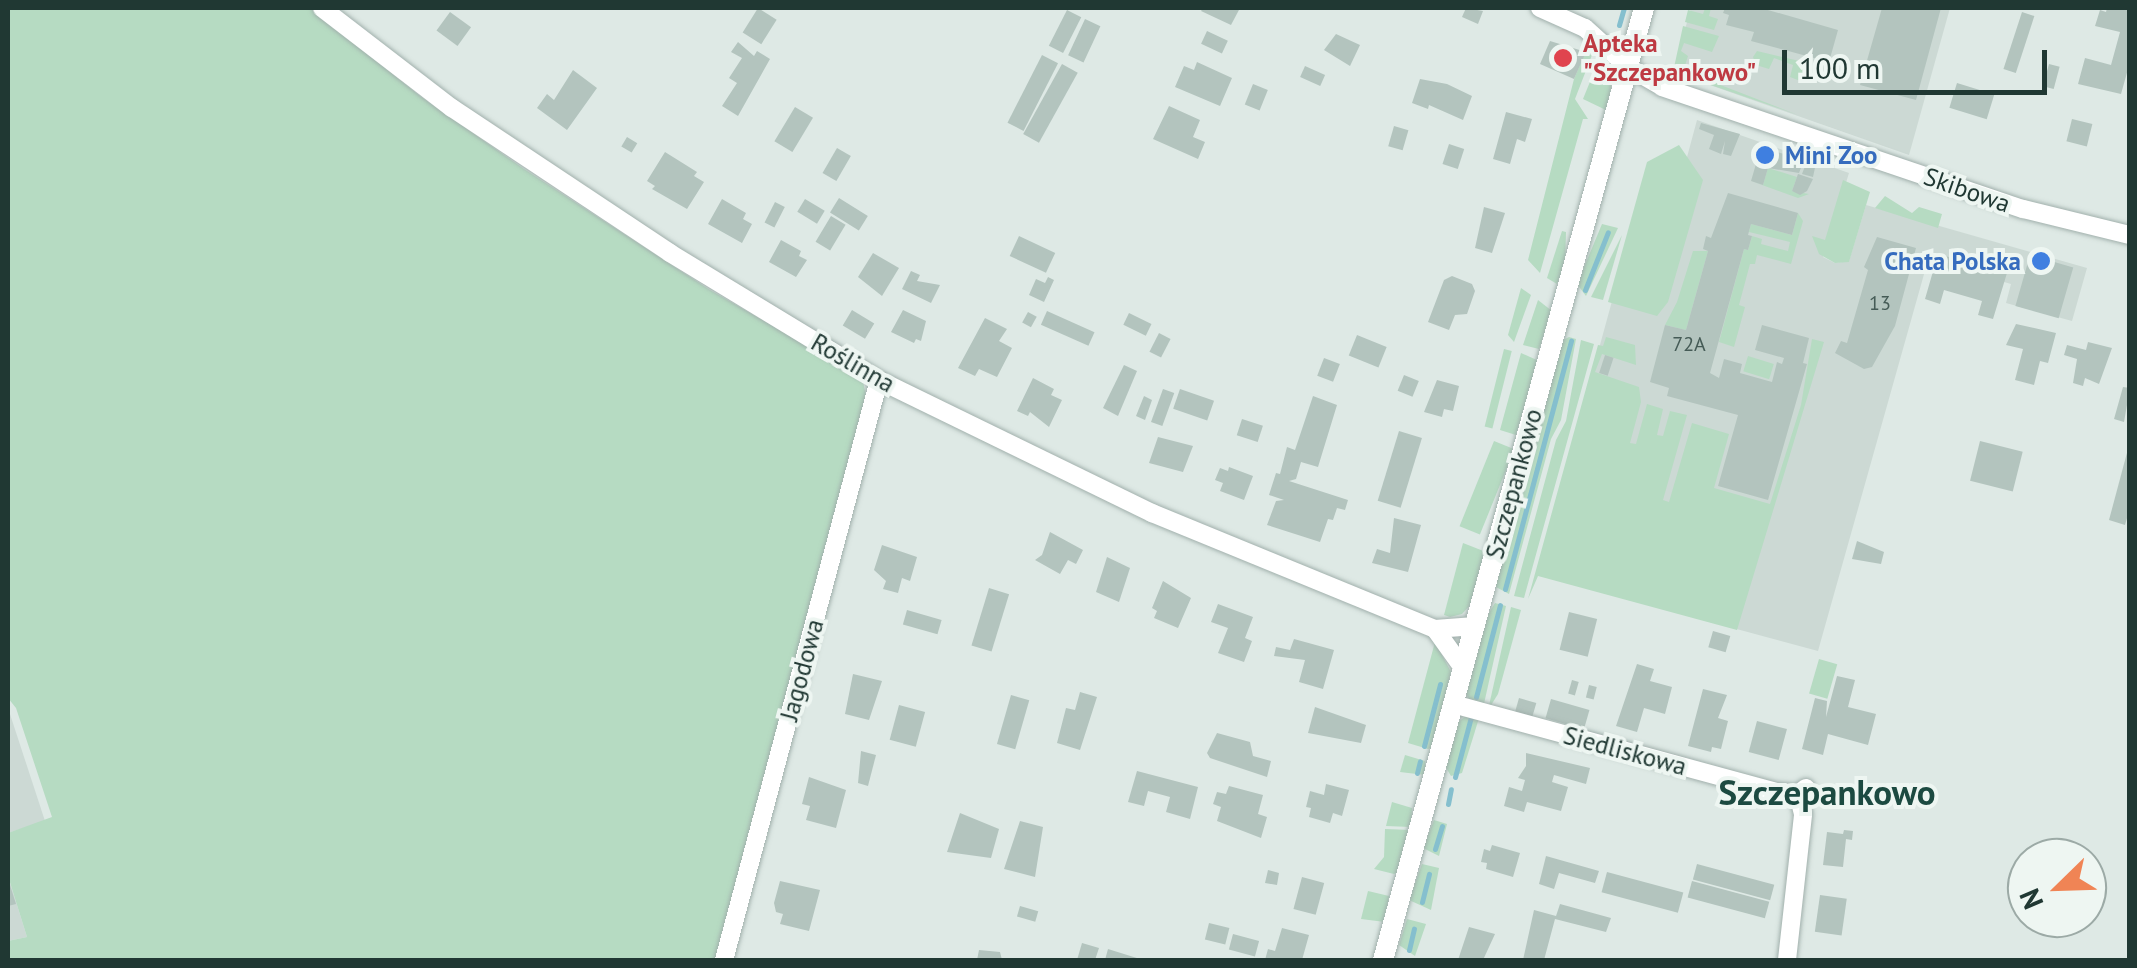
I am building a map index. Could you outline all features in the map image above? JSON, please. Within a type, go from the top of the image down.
[{"type":"street","name":"Roślinna","points":[[322,8],[452,108],[670,253],[880,380],[1152,513],[1435,629],[1474,626]]},
{"type":"street","name":"Skibowa","points":[[1540,8],[1585,28],[1628,68],[1662,87],[2023,208],[2130,234]]},
{"type":"street","name":"Szczepankowo","points":[[1387,960],[1474,626],[1644,8]]},
{"type":"street","name":"Jagodowa","points":[[724,960],[880,380]]},
{"type":"street","points":[[1435,629],[1463,668]]},
{"type":"street","name":"Siedliskowa","points":[[1453,704],[1802,791],[1787,960]]},
{"type":"shaded area","points":[[1691,8],[1950,8],[1909,155],[1673,72]]},
{"type":"shaded area","points":[[1697,120],[1849,173],[1823,257],[1835,263],[1849,261],[1866,205],[2087,268],[2072,321],[2006,303],[2011,284],[1928,260],[1818,651],[1537,575],[1649,166],[1683,172]]},
{"type":"shaded area","points":[[8,708],[45,821],[8,833]]},
{"type":"shaded area","points":[[8,876],[27,937],[8,941]]},
{"type":"green space","points":[[8,8],[310,8],[420,96],[524,169],[710,290],[862,377],[867,400],[715,960],[8,960],[8,941],[27,937],[8,876],[8,833],[52,817],[16,708],[8,698]]},
{"type":"green space","points":[[1705,8],[1711,8],[1709,16],[1718,19],[1714,30],[1685,22],[1688,10],[1703,14]]},
{"type":"green space","points":[[1683,26],[1719,36],[1712,52],[1684,43],[1681,51],[1688,56],[1683,72],[1696,76],[1702,64],[1701,77],[1712,82],[1720,71],[1718,84],[1798,115],[1673,72]]},
{"type":"green space","points":[[1757,51],[1812,64],[1813,76],[1803,82],[1790,77],[1793,65],[1774,58],[1769,69],[1756,65],[1753,57]]},
{"type":"green space","points":[[1585,53],[1592,55],[1575,99],[1588,119],[1583,119],[1540,273],[1528,260],[1574,79]]},
{"type":"green space","points":[[1598,62],[1613,70],[1608,111],[1583,99]]},
{"type":"green space","points":[[1679,145],[1703,180],[1668,302],[1657,316],[1608,302],[1647,162]]},
{"type":"green space","points":[[1768,168],[1797,177],[1792,191],[1809,194],[1798,198],[1751,181],[1763,185]]},
{"type":"green space","points":[[1843,180],[1870,192],[1849,262],[1835,263],[1819,254],[1812,236],[1825,240]]},
{"type":"green space","points":[[1885,196],[1912,213],[1919,207],[1942,214],[1938,228],[1875,208]]},
{"type":"green space","points":[[1798,213],[1803,221],[1791,264],[1757,255],[1755,264],[1750,264],[1739,305],[1745,307],[1734,347],[1719,342],[1744,249],[1748,250],[1752,236],[1762,239],[1761,244],[1788,251],[1790,242],[1749,232],[1751,224],[1792,235]]},
{"type":"green space","points":[[1602,224],[1618,228],[1586,296],[1577,284]]},
{"type":"green space","points":[[1562,231],[1566,232],[1565,265],[1557,284],[1547,278]]},
{"type":"green space","points":[[1622,235],[1603,300],[1591,297]]},
{"type":"green space","points":[[1693,251],[1708,251],[1686,330],[1665,325],[1677,302]]},
{"type":"green space","points":[[1521,288],[1531,295],[1514,342],[1508,335]]},
{"type":"green space","points":[[1538,300],[1552,311],[1539,349],[1523,345]]},
{"type":"green space","points":[[1606,337],[1635,345],[1636,365],[1602,354],[1595,372],[1639,387],[1641,402],[1630,443],[1636,444],[1647,404],[1663,409],[1657,435],[1663,436],[1670,411],[1687,415],[1663,500],[1669,502],[1692,423],[1729,434],[1714,488],[1770,504],[1801,405],[1812,339],[1824,342],[1737,630],[1538,576],[1528,599],[1598,345],[1603,346]]},
{"type":"green space","points":[[1576,339],[1561,420],[1551,439],[1509,594],[1494,586],[1561,341]]},
{"type":"green space","points":[[1581,340],[1594,344],[1524,598],[1514,596],[1556,440],[1566,421]]},
{"type":"green space","points":[[1504,349],[1512,351],[1492,429],[1485,427]]},
{"type":"green space","points":[[1521,353],[1539,361],[1516,435],[1500,430]]},
{"type":"green space","points":[[1748,356],[1774,364],[1769,379],[1743,371]]},
{"type":"green space","points":[[1494,441],[1514,449],[1480,535],[1460,526]]},
{"type":"green space","points":[[1463,543],[1486,552],[1473,602],[1462,614],[1450,617],[1444,615]]},
{"type":"green space","points":[[1495,603],[1506,606],[1483,708],[1471,703],[1465,691],[1484,621]]},
{"type":"green space","points":[[1511,607],[1521,610],[1498,694],[1488,710]]},
{"type":"green space","points":[[1435,642],[1451,672],[1433,747],[1428,749],[1408,743]]},
{"type":"green space","points":[[1819,659],[1837,664],[1827,699],[1809,694]]},
{"type":"green space","points":[[1480,715],[1462,773],[1451,776],[1445,766],[1458,722],[1466,716]]},
{"type":"green space","points":[[1405,755],[1425,761],[1425,775],[1400,772]]},
{"type":"green space","points":[[1392,802],[1412,808],[1411,827],[1386,826]]},
{"type":"green space","points":[[1434,820],[1447,824],[1439,856],[1423,848]]},
{"type":"green space","points":[[1385,829],[1411,830],[1399,872],[1394,874],[1374,869],[1384,857]]},
{"type":"green space","points":[[1422,864],[1439,868],[1431,910],[1409,900]]},
{"type":"green space","points":[[1368,891],[1389,896],[1385,922],[1361,919]]},
{"type":"green space","points":[[1407,919],[1426,924],[1415,956],[1399,945]]},
{"type":"building","points":[[758,8],[777,20],[761,44],[743,33]]},
{"type":"building","points":[[1240,8],[1231,25],[1201,11]]},
{"type":"building","points":[[1466,8],[1483,11],[1478,24],[1462,17]]},
{"type":"building","points":[[1725,8],[1761,8],[1838,30],[1829,62],[1751,41],[1754,32],[1726,25],[1729,15],[1723,13]]},
{"type":"building","points":[[1882,8],[1941,8],[1916,100],[1860,85]]},
{"type":"building","points":[[2107,8],[2130,8],[2130,62],[2121,94],[2078,84],[2085,58],[2111,65],[2120,32],[2095,26],[2100,10],[2106,12]]},
{"type":"building","points":[[1067,10],[1081,17],[1063,53],[1049,46]]},
{"type":"building","points":[[450,12],[471,27],[458,46],[436,31]]},
{"type":"building","points":[[2022,12],[2034,16],[2016,73],[2003,69]]},
{"type":"building","points":[[1085,19],[1100,26],[1084,62],[1068,55]]},
{"type":"building","points":[[1207,31],[1228,41],[1222,53],[1201,44]]},
{"type":"building","points":[[1336,34],[1360,45],[1350,66],[1324,50]]},
{"type":"building","name":"Apteka \"Szczepankowo\"","points":[[1550,41],[1586,52],[1574,79],[1540,64]]},
{"type":"building","points":[[738,42],[754,56],[757,51],[770,59],[738,116],[722,106],[737,83],[729,78],[742,58],[731,52]]},
{"type":"building","points":[[1042,55],[1058,63],[1024,131],[1007,123]]},
{"type":"building","points":[[1197,62],[1232,78],[1220,106],[1175,87],[1184,66],[1194,70]]},
{"type":"building","points":[[1062,64],[1078,73],[1039,143],[1023,134]]},
{"type":"building","points":[[2049,64],[2060,67],[2054,89],[2043,86]]},
{"type":"building","points":[[1305,66],[1325,75],[1320,86],[1300,77]]},
{"type":"building","points":[[573,70],[597,88],[567,130],[537,108],[547,94],[554,100]]},
{"type":"building","points":[[1420,79],[1447,84],[1472,96],[1463,120],[1429,105],[1428,109],[1412,103]]},
{"type":"building","points":[[1957,83],[1994,94],[1987,119],[1949,108]]},
{"type":"building","points":[[1253,84],[1268,90],[1260,110],[1245,104]]},
{"type":"building","points":[[1169,106],[1200,120],[1193,137],[1205,142],[1198,159],[1153,139]]},
{"type":"building","points":[[795,107],[813,118],[792,152],[774,141]]},
{"type":"building","points":[[1506,112],[1532,119],[1525,142],[1517,139],[1510,164],[1493,159]]},
{"type":"building","points":[[2072,119],[2092,124],[2087,146],[2066,141]]},
{"type":"building","points":[[1701,123],[1740,134],[1731,156],[1723,154],[1725,141],[1721,154],[1709,149],[1714,135],[1699,129]]},
{"type":"building","points":[[1394,126],[1408,130],[1403,150],[1388,146]]},
{"type":"building","points":[[627,137],[637,143],[632,153],[621,146]]},
{"type":"building","points":[[1449,144],[1464,149],[1458,169],[1443,164]]},
{"type":"building","points":[[1761,147],[1804,160],[1799,173],[1768,168],[1763,185],[1751,181]]},
{"type":"building","points":[[837,148],[851,156],[836,181],[822,173]]},
{"type":"building","points":[[665,152],[697,172],[694,176],[704,182],[687,209],[652,189],[655,186],[647,181]]},
{"type":"building","points":[[1807,161],[1816,163],[1813,177],[1802,174]]},
{"type":"building","points":[[1798,174],[1813,179],[1800,195],[1792,191]]},
{"type":"building","points":[[1728,193],[1798,213],[1792,235],[1751,224],[1748,235],[1752,236],[1748,250],[1744,249],[1710,373],[1719,378],[1724,359],[1742,364],[1740,373],[1772,382],[1777,362],[1782,364],[1784,358],[1755,350],[1762,325],[1809,338],[1803,363],[1807,364],[1768,500],[1718,486],[1738,415],[1667,396],[1669,388],[1650,382],[1665,325],[1686,330],[1708,251],[1703,249],[1706,236],[1711,238]]},
{"type":"building","points":[[839,198],[868,216],[859,230],[830,212]]},
{"type":"building","points":[[722,199],[746,213],[743,219],[752,224],[742,243],[708,224]]},
{"type":"building","points":[[805,199],[825,211],[817,224],[797,212]]},
{"type":"building","points":[[775,202],[785,207],[774,227],[765,222]]},
{"type":"building","points":[[1484,207],[1505,213],[1492,253],[1475,248]]},
{"type":"building","points":[[831,216],[846,225],[830,250],[816,242]]},
{"type":"building","points":[[1019,236],[1055,253],[1046,273],[1010,256]]},
{"type":"building","points":[[1877,237],[1916,248],[1895,326],[1872,367],[1864,369],[1835,353],[1841,341],[1847,343],[1868,270],[1864,267]]},
{"type":"building","points":[[781,240],[801,251],[799,256],[807,260],[796,277],[769,262]]},
{"type":"building","points":[[873,253],[899,268],[882,296],[858,277]]},
{"type":"building","points":[[1938,254],[2007,273],[1993,319],[1978,315],[1982,301],[1944,290],[1940,304],[1925,299]]},
{"type":"building","points":[[2030,255],[2073,267],[2059,318],[2015,306]]},
{"type":"building","points":[[911,271],[920,275],[917,281],[940,285],[931,303],[902,289]]},
{"type":"building","points":[[1452,276],[1472,284],[1475,291],[1467,314],[1455,315],[1449,330],[1428,322],[1444,280]]},
{"type":"building","points":[[1048,277],[1054,280],[1044,302],[1029,295],[1036,279],[1045,283]]},
{"type":"building","points":[[852,310],[874,323],[865,339],[843,325]]},
{"type":"building","points":[[903,310],[926,321],[921,341],[916,339],[914,343],[891,332]]},
{"type":"building","points":[[1047,311],[1095,332],[1088,346],[1041,325]]},
{"type":"building","points":[[1028,312],[1037,317],[1031,327],[1022,322]]},
{"type":"building","points":[[1129,313],[1151,324],[1146,336],[1123,325]]},
{"type":"building","points":[[985,318],[1007,329],[999,341],[1012,348],[997,377],[979,369],[975,376],[958,368]]},
{"type":"building","points":[[2016,324],[2056,333],[2048,363],[2040,361],[2034,385],[2015,380],[2023,349],[2006,345]]},
{"type":"building","points":[[1159,333],[1171,339],[1161,358],[1149,352]]},
{"type":"building","points":[[1357,335],[1387,347],[1378,367],[1349,355]]},
{"type":"building","points":[[2088,342],[2112,348],[2099,384],[2085,378],[2083,386],[2073,383],[2077,359],[2064,355],[2067,345],[2086,350]]},
{"type":"building","points":[[1605,355],[1614,358],[1608,376],[1599,373]]},
{"type":"building","points":[[1324,358],[1340,364],[1333,382],[1317,376]]},
{"type":"building","points":[[1124,365],[1137,371],[1118,416],[1103,408]]},
{"type":"building","points":[[1404,375],[1419,381],[1412,397],[1398,391]]},
{"type":"building","points":[[1033,378],[1054,389],[1051,395],[1062,400],[1049,427],[1030,412],[1028,416],[1017,411]]},
{"type":"building","points":[[1437,380],[1459,386],[1453,411],[1444,409],[1442,417],[1424,412]]},
{"type":"building","points":[[2123,387],[2130,388],[2124,422],[2114,419]]},
{"type":"building","points":[[1163,389],[1174,393],[1162,426],[1151,422]]},
{"type":"building","points":[[1180,389],[1214,401],[1207,421],[1173,409]]},
{"type":"building","points":[[1144,396],[1152,400],[1145,420],[1136,416]]},
{"type":"building","points":[[1313,396],[1337,405],[1318,467],[1301,462],[1296,479],[1289,481],[1348,500],[1345,510],[1337,508],[1333,520],[1328,519],[1320,542],[1267,525],[1276,501],[1284,500],[1269,495],[1276,473],[1280,474],[1287,447],[1295,450]]},
{"type":"building","points":[[1242,419],[1263,426],[1258,442],[1237,435]]},
{"type":"building","points":[[1399,431],[1422,438],[1401,508],[1378,501]]},
{"type":"building","points":[[1158,437],[1193,446],[1183,472],[1149,463]]},
{"type":"building","points":[[1980,441],[2023,452],[2013,491],[1970,481]]},
{"type":"building","points":[[2128,449],[2130,508],[2125,525],[2109,520]]},
{"type":"building","points":[[1229,467],[1253,476],[1244,500],[1220,491],[1223,483],[1215,480],[1220,468],[1228,471]]},
{"type":"building","points":[[1394,518],[1421,525],[1408,572],[1372,563],[1377,549],[1390,553]]},
{"type":"building","points":[[1050,532],[1083,550],[1076,564],[1068,560],[1060,574],[1035,560],[1042,555]]},
{"type":"building","points":[[1857,541],[1884,552],[1881,564],[1852,559]]},
{"type":"building","points":[[882,545],[917,557],[910,581],[902,578],[898,593],[883,589],[886,581],[874,570]]},
{"type":"building","points":[[1107,557],[1130,568],[1119,602],[1096,592]]},
{"type":"building","points":[[1163,581],[1191,598],[1178,628],[1154,618],[1157,611],[1152,608]]},
{"type":"building","points":[[989,588],[1009,594],[992,652],[971,645]]},
{"type":"building","points":[[1218,604],[1253,617],[1245,638],[1252,641],[1244,662],[1218,653],[1228,628],[1211,622]]},
{"type":"building","points":[[907,610],[942,620],[937,634],[903,624]]},
{"type":"building","points":[[1569,612],[1597,619],[1588,657],[1560,650]]},
{"type":"building","points":[[1713,631],[1730,636],[1726,652],[1708,647]]},
{"type":"building","points":[[1294,639],[1334,650],[1323,689],[1299,682],[1305,660],[1274,656],[1276,647],[1290,650]]},
{"type":"building","points":[[1637,664],[1654,669],[1650,681],[1672,687],[1665,714],[1644,708],[1637,732],[1616,726]]},
{"type":"building","points":[[853,674],[882,681],[869,720],[845,714]]},
{"type":"building","points":[[1837,676],[1855,680],[1848,707],[1876,714],[1868,745],[1828,734],[1823,755],[1802,749],[1815,698],[1827,701],[1826,717]]},
{"type":"building","points":[[1572,680],[1579,682],[1575,695],[1568,693]]},
{"type":"building","points":[[1589,685],[1597,687],[1594,700],[1586,698]]},
{"type":"building","points":[[1703,689],[1727,695],[1718,718],[1728,721],[1721,749],[1712,747],[1711,752],[1688,746]]},
{"type":"building","points":[[1080,692],[1097,697],[1080,750],[1057,743],[1066,708],[1075,710]]},
{"type":"building","points":[[1011,695],[1029,700],[1015,749],[997,744]]},
{"type":"building","points":[[1519,698],[1536,703],[1532,718],[1515,713]]},
{"type":"building","points":[[1551,699],[1589,710],[1584,729],[1545,718]]},
{"type":"building","points":[[899,705],[925,712],[916,747],[890,740]]},
{"type":"building","points":[[1315,707],[1366,725],[1361,743],[1308,733]]},
{"type":"building","points":[[1757,721],[1787,729],[1779,760],[1749,752]]},
{"type":"building","points":[[1217,733],[1250,742],[1253,756],[1271,761],[1267,777],[1210,758],[1207,753]]},
{"type":"building","points":[[861,751],[876,755],[868,786],[858,783]]},
{"type":"building","points":[[1526,753],[1590,768],[1586,784],[1554,775],[1552,782],[1568,787],[1561,811],[1527,802],[1524,812],[1504,806],[1509,787],[1522,791],[1525,780],[1518,778],[1526,766]]},
{"type":"building","points":[[1137,771],[1198,787],[1190,819],[1166,812],[1170,797],[1148,791],[1144,806],[1128,802]]},
{"type":"building","points":[[809,777],[846,790],[836,828],[806,820],[810,806],[802,804]]},
{"type":"building","points":[[1326,784],[1349,790],[1342,816],[1333,813],[1330,823],[1309,817],[1311,808],[1306,807],[1310,791],[1324,795]]},
{"type":"building","points":[[1229,786],[1263,795],[1258,814],[1267,817],[1261,838],[1217,821],[1221,807],[1213,804],[1217,792],[1226,794]]},
{"type":"building","points":[[960,813],[999,829],[991,858],[947,852]]},
{"type":"building","points":[[1020,821],[1043,827],[1035,877],[1004,869]]},
{"type":"building","points":[[1844,830],[1853,831],[1852,840],[1846,839],[1843,867],[1823,865],[1827,832],[1843,834]]},
{"type":"building","points":[[1492,845],[1520,853],[1513,877],[1486,869],[1487,863],[1481,862],[1484,849],[1490,851]]},
{"type":"building","points":[[1546,856],[1599,871],[1595,883],[1559,873],[1554,889],[1539,884]]},
{"type":"building","points":[[1697,864],[1774,885],[1770,900],[1693,879]]},
{"type":"building","points":[[1268,870],[1279,873],[1277,885],[1265,883]]},
{"type":"building","points":[[1607,872],[1683,892],[1678,913],[1602,892]]},
{"type":"building","points":[[1302,877],[1324,883],[1316,915],[1293,909]]},
{"type":"building","points":[[8,879],[16,904],[8,906]]},
{"type":"building","points":[[780,881],[820,890],[809,931],[780,924],[783,914],[776,912],[774,903]]},
{"type":"building","points":[[1692,881],[1769,902],[1765,918],[1688,897]]},
{"type":"building","points":[[1820,895],[1847,899],[1842,935],[1815,932]]},
{"type":"building","points":[[1560,904],[1611,918],[1606,932],[1555,919],[1544,960],[1523,960],[1534,910],[1556,916]]},
{"type":"building","points":[[1020,906],[1038,911],[1035,922],[1017,917]]},
{"type":"building","points":[[1209,923],[1229,928],[1225,945],[1205,939]]},
{"type":"building","points":[[1469,927],[1495,934],[1483,960],[1458,960]]},
{"type":"building","points":[[1282,928],[1309,935],[1302,960],[1265,960],[1268,949],[1275,951]]},
{"type":"building","points":[[1233,934],[1259,941],[1255,956],[1229,949]]},
{"type":"building","points":[[1082,943],[1099,948],[1095,960],[1077,960]]},
{"type":"building","points":[[1108,949],[1140,959],[1140,960],[1105,960]]},
{"type":"building","points":[[979,950],[1000,952],[1002,960],[977,960]]},
{"type":"waterway","points":[[1619,25],[1624,8]]},
{"type":"waterway","points":[[1585,290],[1608,232]]},
{"type":"waterway","points":[[1505,589],[1571,341]]},
{"type":"waterway","points":[[1476,697],[1500,605]]},
{"type":"waterway","points":[[1424,746],[1440,684]]},
{"type":"waterway","points":[[1455,777],[1471,717]]},
{"type":"waterway","points":[[1417,773],[1420,761]]},
{"type":"waterway","points":[[1448,804],[1451,789]]},
{"type":"waterway","points":[[1435,849],[1442,826]]},
{"type":"waterway","points":[[1422,902],[1429,874]]},
{"type":"waterway","points":[[1409,950],[1414,929]]},
{"type":"place","name":"Apteka \"Szczepankowo\"","points":[[1563,58]]},
{"type":"place","name":"Mini Zoo","points":[[1765,155]]},
{"type":"place","name":"Chata Polska","points":[[2041,261]]},
{"type":"district","name":"Szczepankowo","points":[[1827,792]]}]
